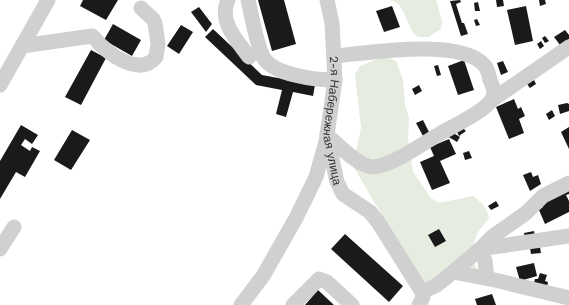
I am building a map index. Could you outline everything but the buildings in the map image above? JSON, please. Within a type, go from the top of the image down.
[{"type":"street","points":[[0,85],[48,0]]},
{"type":"street","points":[[228,0],[225,8],[225,18],[236,39],[249,58]]},
{"type":"street","points":[[248,0],[263,57],[269,63],[279,69],[306,78],[335,80]]},
{"type":"street","name":"2-я Набережная улица","points":[[327,0],[332,23],[335,80],[327,135],[340,190],[370,212],[378,222],[421,298]]},
{"type":"street","points":[[22,46],[92,36],[102,47],[132,65],[146,65],[156,57],[158,44],[153,18],[141,8]]},
{"type":"street","points":[[236,39],[258,37]]},
{"type":"street","points":[[334,56],[439,48],[459,52],[475,59],[484,66],[492,84],[494,94],[492,100]]},
{"type":"street","points":[[241,305],[263,276],[296,218],[316,177],[327,135],[357,161],[374,167],[395,159],[456,125],[484,108],[492,100],[566,54]]},
{"type":"street","points":[[421,298],[480,250],[492,237],[526,213],[544,196],[569,183]]},
{"type":"street","points":[[0,249],[14,227]]},
{"type":"street","points":[[480,250],[569,236]]},
{"type":"street","points":[[480,250],[485,261],[487,278]]},
{"type":"street","points":[[453,272],[487,278],[569,298]]},
{"type":"street","points":[[293,305],[319,279],[327,282],[352,305]]},
{"type":"shaded area","points":[[389,0],[436,0],[442,21],[441,29],[428,37],[418,37],[411,28],[403,10],[395,2]]},
{"type":"shaded area","points":[[385,56],[396,61],[403,80],[405,105],[409,118],[408,139],[413,172],[431,198],[439,203],[473,196],[487,211],[489,218],[478,232],[469,255],[478,270],[427,282],[421,281],[353,166],[361,128],[355,74],[360,66]]}]
